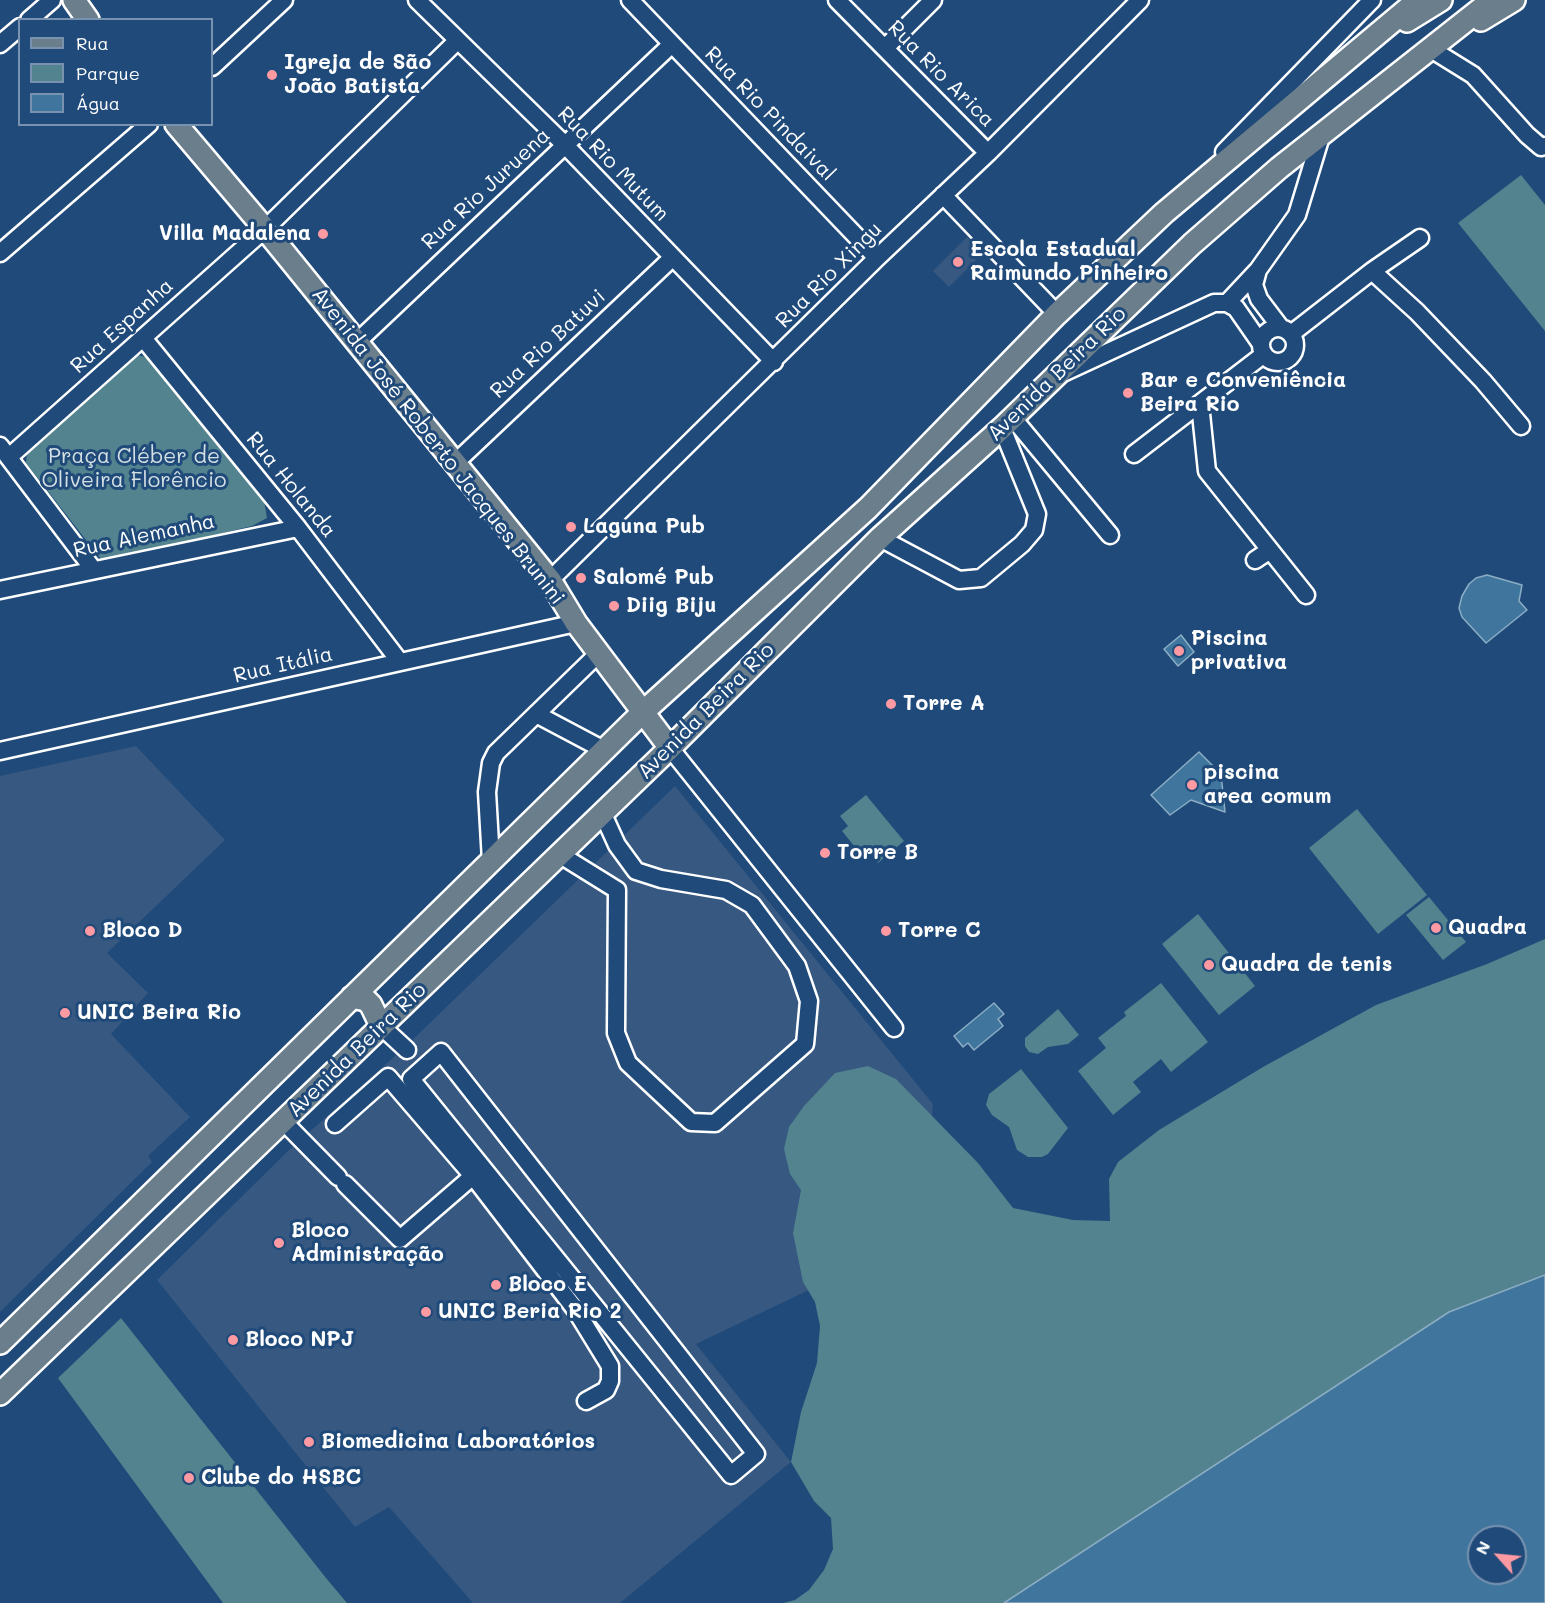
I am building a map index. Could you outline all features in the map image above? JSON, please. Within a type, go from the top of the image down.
[{"type":"main road","points":[[74,0],[87,18]]},
{"type":"main road","name":"Avenida Beira Rio","points":[[0,1343],[642,713],[868,508],[1057,314],[1164,213],[1418,0]]},
{"type":"main road","name":"Avenida Beira Rio","points":[[1334,69],[1441,0]]},
{"type":"main road","name":"Avenida Beira Rio","points":[[0,1394],[670,748],[880,538],[1007,423],[1192,244],[1322,133],[1492,0]]},
{"type":"main road","name":"Avenida Beira Rio","points":[[1431,50],[1514,0]]},
{"type":"main road","name":"Avenida José Roberto Jacques Brunini","points":[[178,126],[265,229],[550,580],[598,654],[670,748]]},
{"type":"main road","points":[[868,508],[866,528],[869,534],[880,538]]},
{"type":"main road","points":[[352,998],[366,1000],[371,1005],[381,1026]]},
{"type":"street","points":[[31,18],[52,0]]},
{"type":"street","points":[[213,66],[284,0]]},
{"type":"street","name":"Rua Rio Mutum","points":[[417,0],[565,145],[774,362]]},
{"type":"street","name":"Rua Rio Pindaival","points":[[630,0],[877,258]]},
{"type":"street","name":"Rua Rio Arica","points":[[837,0],[988,153]]},
{"type":"street","points":[[885,48],[933,0]]},
{"type":"street","points":[[1164,213],[1372,0]]},
{"type":"street","name":"Rua Rio Xingu","points":[[550,580],[774,362],[877,258],[988,153],[1132,3]]},
{"type":"street","points":[[0,44],[18,29]]},
{"type":"street","name":"Rua Espanha","points":[[5,452],[143,338],[265,229],[457,41]]},
{"type":"street","name":"Rua Rio Juruena","points":[[357,342],[672,44]]},
{"type":"street","points":[[1431,50],[1473,75],[1527,135],[1541,147],[1545,146]]},
{"type":"street","points":[[0,253],[147,126]]},
{"type":"street","points":[[1227,303],[1257,270],[1297,215],[1322,133]]},
{"type":"street","points":[[943,195],[1057,314]]},
{"type":"street","points":[[1134,454],[1200,404],[1262,349],[1266,333],[1286,331],[1420,238]]},
{"type":"street","name":"Rua Rio Batuvi","points":[[454,462],[672,258]]},
{"type":"street","points":[[1056,376],[1214,303],[1227,303],[1236,308],[1273,362],[1289,359],[1296,344],[1259,299],[1254,285],[1257,270]]},
{"type":"street","points":[[1372,271],[1434,329],[1521,426]]},
{"type":"street","name":"Rua Holanda","points":[[143,338],[298,528],[400,662]]},
{"type":"street","points":[[1200,404],[1207,471],[1306,595]]},
{"type":"street","points":[[1007,423],[1110,535]]},
{"type":"street","points":[[880,538],[959,580],[981,578],[1022,544],[1034,530],[1037,514],[1007,423]]},
{"type":"street","points":[[5,452],[93,569]]},
{"type":"street","name":"Rua Alemanha","points":[[0,590],[298,528]]},
{"type":"street","points":[[1256,560],[1270,550]]},
{"type":"street","name":"Rua Itália","points":[[0,751],[576,623]]},
{"type":"street","points":[[491,861],[487,792],[491,763],[496,753],[598,654]]},
{"type":"street","points":[[536,714],[604,750]]},
{"type":"street","name":"Avenida José Roberto Jacques Brunini","points":[[670,748],[894,1028]]},
{"type":"street","points":[[559,854],[617,890],[616,1033],[628,1063],[691,1122],[715,1123],[805,1044],[809,1001],[796,966],[752,905],[726,890],[661,879],[636,870],[617,844],[602,812]]},
{"type":"street","points":[[381,1026],[415,1058]]},
{"type":"street","points":[[441,1052],[756,1454],[730,1476],[411,1079],[415,1058],[441,1052]]},
{"type":"street","points":[[334,1124],[388,1077],[473,1176],[575,1309],[610,1366],[610,1381],[606,1390],[586,1401]]},
{"type":"street","points":[[284,1122],[400,1239],[473,1176]]},
{"type":"shaded area","name":"Escola Estadual Raimundo Pinheiro","points":[[967,237],[983,253],[949,287],[933,271]]},
{"type":"shaded area","name":"UNIC Beira Rio","points":[[136,746],[225,840],[107,953],[148,993],[111,1034],[190,1117],[148,1156],[152,1162],[0,1312],[0,776]]},
{"type":"shaded area","points":[[675,786],[933,1104],[922,1236],[696,1344],[791,1462],[620,1603],[473,1603],[389,1507],[355,1527],[157,1280],[289,1150],[405,1047]]},
{"type":"green space","points":[[1521,175],[1545,205],[1545,331],[1458,223]]},
{"type":"green space","name":"Praça Cléber de Oliveira Florêncio","points":[[137,355],[146,357],[263,495],[267,518],[252,526],[112,560],[100,558],[26,463],[27,451],[130,357]]},
{"type":"green space","points":[[866,795],[904,841],[878,863],[869,852],[863,857],[842,831],[848,826],[840,816]]},
{"type":"green space","points":[[1357,809],[1427,895],[1378,934],[1309,848]]},
{"type":"green space","name":"Quadra","points":[[1429,897],[1466,942],[1443,960],[1406,915]]},
{"type":"green space","name":"Quadra de tenis","points":[[1198,914],[1255,986],[1219,1015],[1162,944]]},
{"type":"green space","points":[[1545,939],[1545,1275],[1449,1312],[1004,1603],[783,1603],[795,1600],[809,1590],[824,1570],[833,1549],[831,1518],[814,1501],[791,1462],[801,1412],[817,1363],[820,1326],[815,1302],[803,1282],[793,1233],[801,1190],[790,1174],[784,1149],[789,1127],[804,1106],[835,1073],[868,1066],[896,1079],[978,1163],[1013,1208],[1073,1220],[1110,1221],[1109,1179],[1118,1162],[1159,1130],[1263,1067],[1376,1005],[1487,964]]},
{"type":"green space","points":[[1161,983],[1208,1042],[1171,1072],[1161,1059],[1133,1082],[1141,1092],[1113,1115],[1078,1071],[1106,1048],[1098,1038],[1126,1016],[1124,1012]]},
{"type":"green space","points":[[1058,1009],[1079,1035],[1068,1044],[1048,1047],[1038,1054],[1029,1052],[1025,1046],[1025,1038]]},
{"type":"green space","points":[[1021,1069],[1068,1128],[1048,1154],[1042,1157],[1028,1157],[1017,1150],[1009,1127],[992,1115],[986,1105],[989,1094]]},
{"type":"green space","name":"Clube do HSBC","points":[[121,1318],[347,1603],[223,1603],[58,1378]]},
{"type":"water","points":[[1487,575],[1522,585],[1519,601],[1527,610],[1486,643],[1462,617],[1459,608],[1462,596],[1469,584],[1476,578]]},
{"type":"water","name":"Piscina privativa","points":[[1181,635],[1194,652],[1178,666],[1164,649]]},
{"type":"water","name":"piscina area comum","points":[[1199,752],[1221,774],[1225,812],[1191,800],[1170,815],[1151,795]]},
{"type":"water","points":[[994,1003],[1004,1014],[998,1019],[1003,1026],[974,1050],[968,1043],[963,1047],[954,1036]]},
{"type":"water","points":[[1545,1275],[1545,1603],[1004,1603],[1449,1312]]},
{"type":"place","name":"Igreja de São João Batista","points":[[272,75]]},
{"type":"place","name":"Villa Madalena","points":[[323,234]]},
{"type":"place","name":"Escola Estadual Raimundo Pinheiro","points":[[958,262]]},
{"type":"place","name":"Bar e Conveniência Beira Rio","points":[[1128,393]]},
{"type":"place","name":"Laguna Pub","points":[[571,527]]},
{"type":"place","name":"Salomé Pub","points":[[581,578]]},
{"type":"place","name":"Diig Biju","points":[[614,606]]},
{"type":"place","name":"Piscina privativa","points":[[1179,651]]},
{"type":"place","name":"Torre A","points":[[891,704]]},
{"type":"place","name":"piscina area comum","points":[[1192,785]]},
{"type":"place","name":"Torre B","points":[[825,853]]},
{"type":"place","name":"Quadra","points":[[1436,928]]},
{"type":"place","name":"Bloco D","points":[[90,931]]},
{"type":"place","name":"Torre C","points":[[886,931]]},
{"type":"place","name":"Quadra de tenis","points":[[1209,965]]},
{"type":"place","name":"UNIC Beira Rio","points":[[65,1013]]},
{"type":"place","name":"Bloco Administração","points":[[279,1243]]},
{"type":"place","name":"Bloco E","points":[[496,1285]]},
{"type":"place","name":"UNIC Beria Rio 2","points":[[426,1312]]},
{"type":"place","name":"Bloco NPJ","points":[[233,1340]]},
{"type":"place","name":"Biomedicina Laboratórios","points":[[309,1442]]},
{"type":"place","name":"Clube do HSBC","points":[[189,1478]]}]
